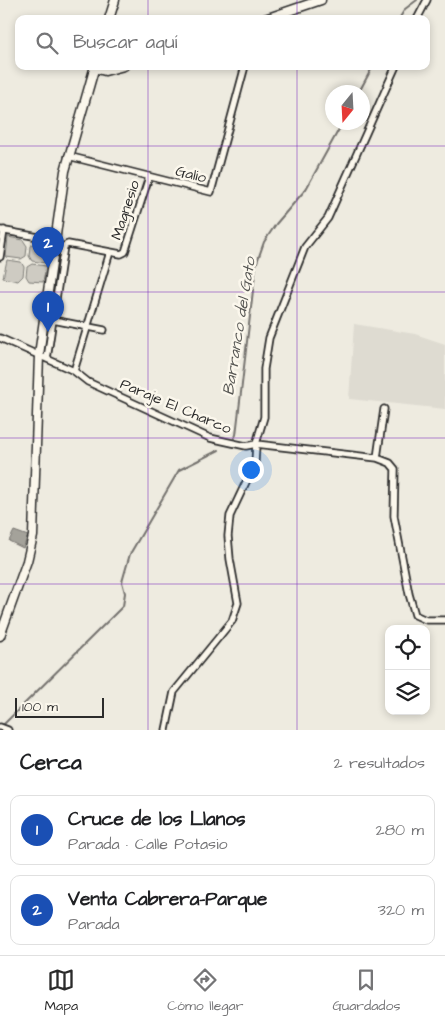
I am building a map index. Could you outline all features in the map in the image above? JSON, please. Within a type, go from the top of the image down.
[{"type":"street","points":[[110,15],[115,0]]},
{"type":"street","points":[[277,15],[321,0]]},
{"type":"street","points":[[419,15],[427,0]]},
{"type":"street","points":[[0,636],[27,561],[33,536],[43,357],[55,240],[68,156],[94,70]]},
{"type":"street","name":"Galio","points":[[68,156],[210,192],[244,70]]},
{"type":"street","points":[[166,730],[174,692],[232,621],[238,603],[230,559],[228,536],[230,516],[254,463],[256,444],[264,418],[264,369],[269,338],[305,247],[328,218],[394,70]]},
{"type":"street","name":"Magnesio","points":[[110,252],[121,254],[125,252],[149,177]]},
{"type":"street","points":[[0,257],[2,230],[55,240]]},
{"type":"street","points":[[43,357],[53,320],[64,246],[68,244],[110,252],[74,371]]},
{"type":"street","points":[[53,320],[104,330]]},
{"type":"street","name":"Paraje El Charco","points":[[0,338],[74,371],[88,382],[215,440],[246,446],[256,444],[377,458]]},
{"type":"street","points":[[384,408],[377,458],[390,464],[395,469],[394,516],[409,594],[415,615],[426,620],[445,620]]},
{"type":"street","points":[[0,726],[8,730]]},
{"type":"shaded area","points":[[8,237],[23,240],[27,246],[26,256],[21,259],[6,257]]},
{"type":"shaded area","points":[[36,242],[48,245],[46,263],[32,261],[29,256],[30,246]]},
{"type":"shaded area","points":[[7,260],[21,262],[24,267],[23,276],[18,281],[3,278]]},
{"type":"shaded area","points":[[32,264],[46,266],[43,282],[29,281],[26,276],[27,267]]},
{"type":"shaded area","points":[[354,324],[415,334],[445,344],[445,409],[349,399]]},
{"type":"shaded area","points":[[14,531],[28,536],[23,548],[9,541]]},
{"type":"waterway","name":"Barranco del Gato","points":[[401,15],[405,9],[417,0]]},
{"type":"waterway","name":"Barranco del Gato","points":[[363,85],[371,70]]},
{"type":"waterway","name":"Barranco del Gato","points":[[234,438],[236,435],[256,265],[264,242],[276,224],[306,189],[339,130]]},
{"type":"waterway","name":"Barranco del Gato","points":[[3,725],[123,606],[125,593],[122,582],[130,554],[179,470],[219,450]]},
{"type":"place","name":"Venta Cabrera-Parque","points":[[48,268]]},
{"type":"place","name":"Cruce de los Llanos","points":[[48,332]]}]
